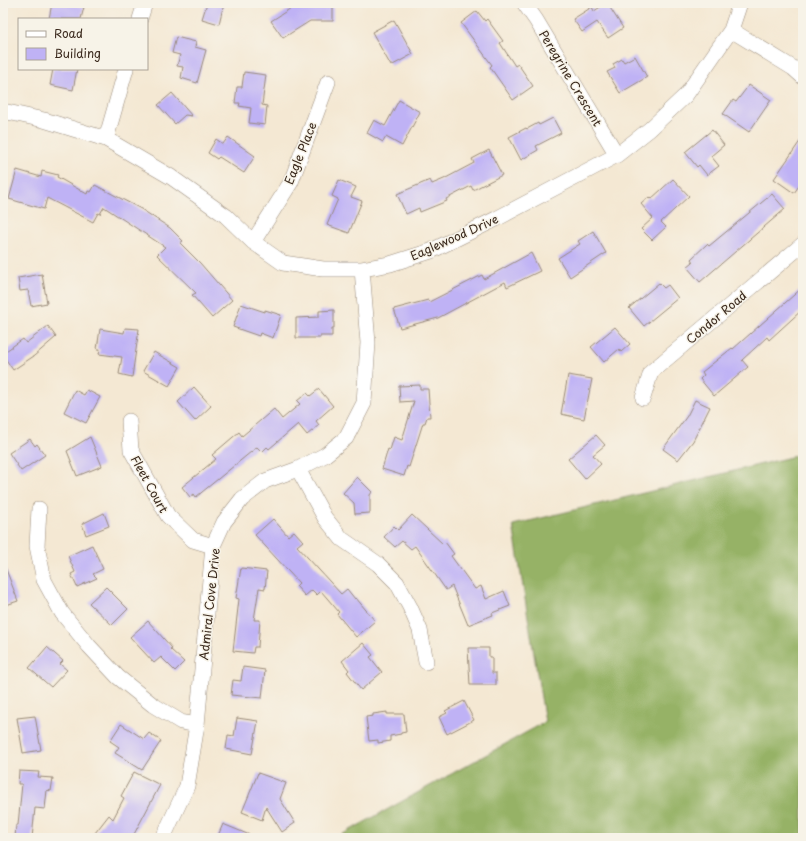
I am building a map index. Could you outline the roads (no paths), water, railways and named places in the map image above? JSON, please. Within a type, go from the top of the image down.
[{"type":"street","points":[[140,18],[144,3]]},
{"type":"street","name":"Peregrine Crescent","points":[[524,3],[536,20],[617,155]]},
{"type":"street","name":"Eaglewood Drive","points":[[3,111],[44,120],[106,139],[171,177],[226,216],[253,242],[283,263],[323,269],[362,269],[390,264],[431,251],[496,219],[617,155],[650,129],[686,95],[731,30],[740,3]]},
{"type":"street","points":[[731,30],[793,68],[803,77]]},
{"type":"street","points":[[106,139],[126,70]]},
{"type":"street","name":"Eagle Place","points":[[253,242],[291,182],[328,82]]},
{"type":"street","name":"Condor Road","points":[[643,398],[650,372],[803,244]]},
{"type":"street","name":"Admiral Cove Drive","points":[[163,838],[187,786],[197,725],[213,546],[224,522],[242,499],[265,481],[298,469],[325,456],[346,438],[364,403],[368,343],[362,269]]},
{"type":"street","name":"Fleet Court","points":[[129,421],[131,450],[168,516],[192,540],[213,546]]},
{"type":"street","points":[[298,469],[325,518],[342,539],[378,564],[397,583],[420,630],[426,662]]},
{"type":"street","points":[[39,509],[36,546],[44,580],[62,613],[89,646],[118,677],[153,705],[181,722],[197,725]]}]
